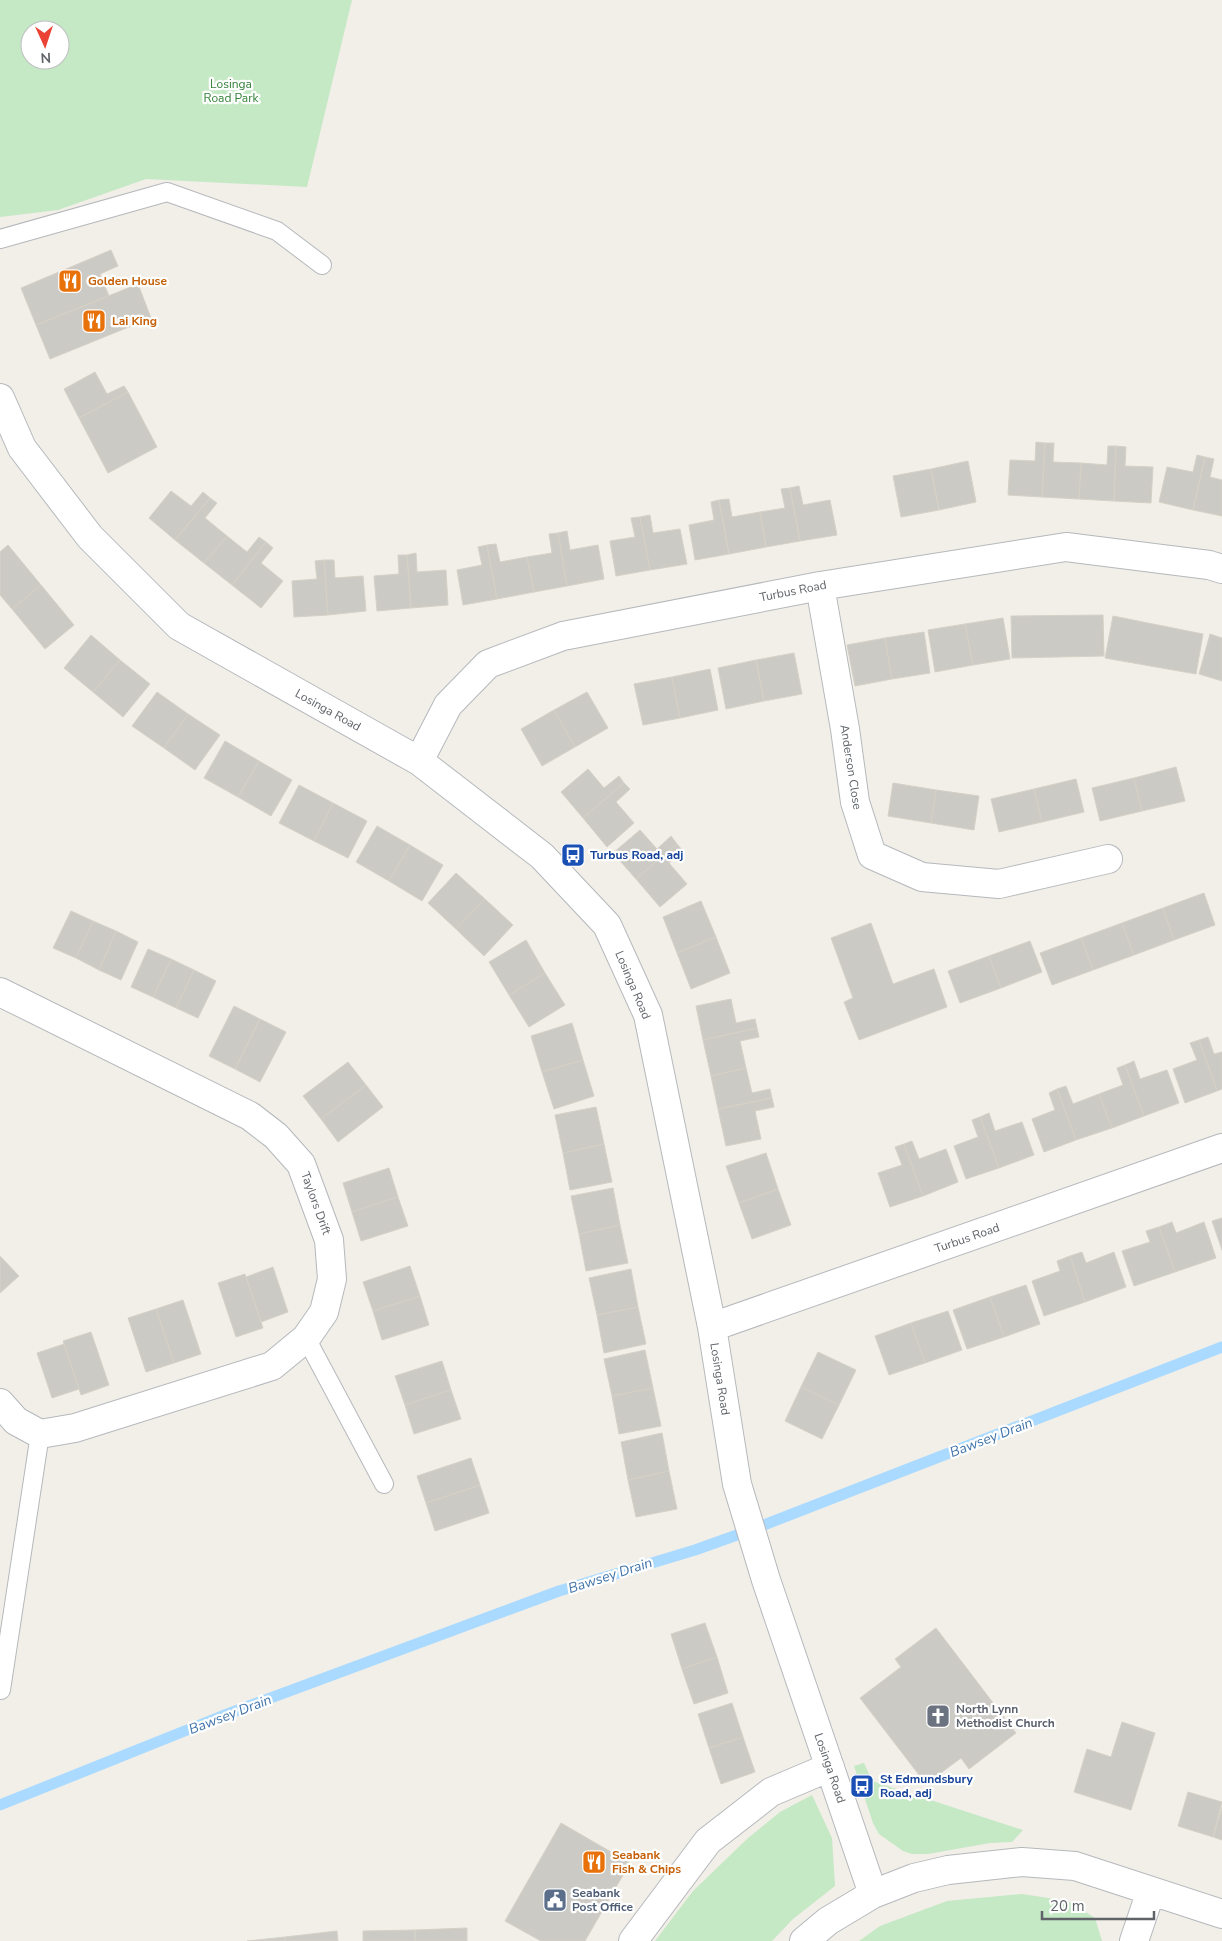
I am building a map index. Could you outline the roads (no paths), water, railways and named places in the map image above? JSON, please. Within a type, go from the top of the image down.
[{"type":"street","name":"Losinga Road","points":[[0,398],[22,448],[90,536],[179,626],[419,762],[542,856],[607,925],[648,1015],[712,1327],[736,1484],[766,1580],[873,1894]]},
{"type":"street","name":"Turbus Road","points":[[419,762],[448,705],[488,664],[563,636],[820,586],[1066,547],[1208,565],[1222,569]]},
{"type":"street","name":"Anderson Close","points":[[820,586],[845,729],[855,802],[872,855],[922,877],[998,884],[1108,859]]},
{"type":"street","name":"Taylors Drift","points":[[0,992],[250,1116],[276,1136],[301,1164],[329,1240],[332,1279],[324,1312],[306,1338],[272,1366],[75,1428],[40,1434]]},
{"type":"street","name":"Turbus Road","points":[[712,1327],[1222,1148]]},
{"type":"street","points":[[0,1403],[16,1420],[40,1434]]},
{"type":"street","points":[[634,1941],[708,1841],[771,1792],[830,1767]]},
{"type":"street","points":[[804,1941],[828,1922],[873,1894],[914,1878],[948,1870],[1022,1862],[1075,1866],[1222,1914]]},
{"type":"street","points":[[1134,1941],[1151,1891]]},
{"type":"lane","points":[[0,240],[167,192],[277,231],[322,265]]},
{"type":"lane","points":[[306,1338],[384,1484]]},
{"type":"lane","points":[[1,1690],[40,1434]]},
{"type":"waterway","name":"Bawsey Drain","points":[[0,1805],[222,1716],[559,1591],[695,1550],[751,1530],[1222,1347]]},
{"type":"place","name":"Golden House","points":[[70,281]]},
{"type":"place","name":"Lai King","points":[[94,321]]},
{"type":"place","name":"Turbus Road, adj","points":[[573,855]]},
{"type":"place","name":"North Lynn Methodist Church","points":[[938,1716]]},
{"type":"place","name":"St Edmundsbury Road, adj","points":[[862,1786]]},
{"type":"place","name":"Seabank Fish & Chips","points":[[594,1862]]},
{"type":"place","name":"Seabank Post Office","points":[[555,1900]]},
{"type":"park label","name":"Losinga Road Park","points":[[231,91]]}]
